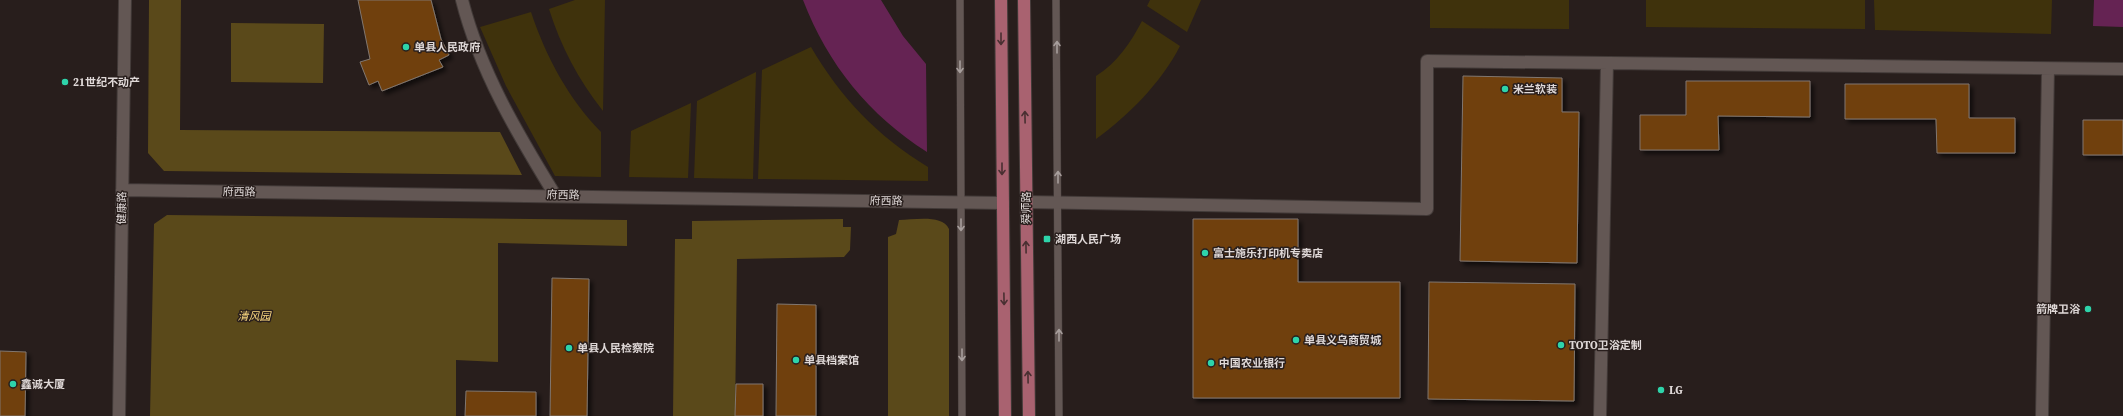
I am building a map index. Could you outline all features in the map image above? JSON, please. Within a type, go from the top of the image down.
[{"type":"main road","name":"舜师路","points":[[1001,0],[1005,416]]},
{"type":"main road","name":"舜师路","points":[[1024,0],[1029,412]]},
{"type":"main road","points":[[996,416],[1004,375]]},
{"type":"street","name":"健康路","points":[[119,416],[125,0]]},
{"type":"street","points":[[462,0],[482,63],[518,133],[555,195]]},
{"type":"street","points":[[1026,202],[1426,209],[1427,61],[2123,69]]},
{"type":"street","points":[[1600,416],[1607,63]]},
{"type":"street","points":[[2042,416],[2048,69]]},
{"type":"street","name":"府西路","points":[[122,190],[555,195],[1003,203]]},
{"type":"lane","points":[[960,0],[962,416]]},
{"type":"lane","points":[[1056,0],[1060,416]]},
{"type":"shaded area","points":[[575,0],[605,0],[603,111],[578,75],[571,62],[549,9]]},
{"type":"shaded area","points":[[803,0],[881,0],[903,36],[926,64],[927,152],[906,138],[887,122],[869,105],[853,86],[838,67],[825,46],[813,24]]},
{"type":"shaded area","points":[[1150,0],[1201,0],[1187,32],[1147,6]]},
{"type":"shaded area","points":[[1430,0],[1569,0],[1569,29],[1430,28]]},
{"type":"shaded area","points":[[1646,0],[1865,0],[1865,29],[1646,27]]},
{"type":"shaded area","points":[[1874,0],[2052,0],[2051,34],[1875,30]]},
{"type":"shaded area","points":[[2094,0],[2123,0],[2123,27],[2093,26]]},
{"type":"shaded area","points":[[531,12],[551,61],[559,76],[578,105],[601,132],[601,177],[555,176],[506,86],[480,27]]},
{"type":"shaded area","points":[[1142,21],[1180,46],[1164,73],[1154,85],[1132,109],[1096,139],[1096,76],[1104,71],[1123,52]]},
{"type":"shaded area","points":[[811,47],[835,83],[876,129],[928,167],[928,181],[758,179],[762,70]]},
{"type":"shaded area","points":[[756,72],[753,179],[694,178],[697,101]]},
{"type":"shaded area","points":[[691,103],[688,178],[629,177],[631,131]]},
{"type":"green space","points":[[149,0],[181,0],[180,130],[500,132],[522,175],[164,171],[148,153]]},
{"type":"green space","points":[[231,23],[324,24],[323,83],[231,82]]},
{"type":"green space","name":"清风园","points":[[167,215],[627,220],[627,246],[498,243],[498,362],[456,360],[456,416],[150,416],[154,224]]},
{"type":"green space","points":[[843,219],[843,227],[851,227],[850,250],[844,257],[737,259],[735,416],[673,416],[675,239],[692,239],[692,221]]},
{"type":"green space","points":[[927,219],[940,221],[949,229],[949,416],[888,416],[888,237],[896,234],[899,220]]},
{"type":"building","name":"单县人民政府","points":[[358,0],[431,0],[441,39],[449,55],[439,60],[443,67],[382,91],[378,81],[369,85],[360,62],[370,59]]},
{"type":"building","points":[[1463,76],[1562,78],[1562,112],[1579,112],[1577,263],[1460,261]]},
{"type":"building","points":[[1686,81],[1810,81],[1810,117],[1718,116],[1719,150],[1640,150],[1640,115],[1686,115]]},
{"type":"building","points":[[1845,84],[1969,84],[1969,118],[2015,118],[2015,153],[1937,153],[1936,119],[1845,119]]},
{"type":"building","points":[[2083,120],[2123,120],[2123,155],[2083,155]]},
{"type":"building","name":"单县义乌商贸城","points":[[1193,219],[1298,219],[1298,282],[1400,282],[1400,398],[1193,398]]},
{"type":"building","name":"单县人民检察院","points":[[552,278],[589,279],[587,416],[550,416]]},
{"type":"building","points":[[1429,282],[1575,284],[1574,401],[1428,399]]},
{"type":"building","name":"单县档案馆","points":[[777,304],[816,305],[816,416],[776,416]]},
{"type":"building","name":"鑫诚大厦","points":[[0,351],[26,352],[25,416],[0,416]]},
{"type":"building","points":[[736,384],[763,384],[763,416],[735,416]]},
{"type":"building","points":[[466,391],[536,392],[536,416],[465,416]]},
{"type":"place","name":"单县人民政府","points":[[406,47]]},
{"type":"place","name":"21世纪不动产","points":[[65,82]]},
{"type":"place","name":"米兰软装","points":[[1505,89]]},
{"type":"place","name":"湖西人民广场","points":[[1047,239]]},
{"type":"place","name":"富士施乐打印机专卖店","points":[[1205,253]]},
{"type":"place","name":"箭牌卫浴","points":[[2088,309]]},
{"type":"place","name":"单县义乌商贸城","points":[[1296,340]]},
{"type":"place","name":"TOTO卫浴定制","points":[[1561,345]]},
{"type":"place","name":"单县人民检察院","points":[[569,348]]},
{"type":"place","name":"单县档案馆","points":[[796,360]]},
{"type":"place","name":"中国农业银行","points":[[1211,363]]},
{"type":"place","name":"鑫诚大厦","points":[[13,384]]},
{"type":"place","name":"LG","points":[[1661,390]]}]
